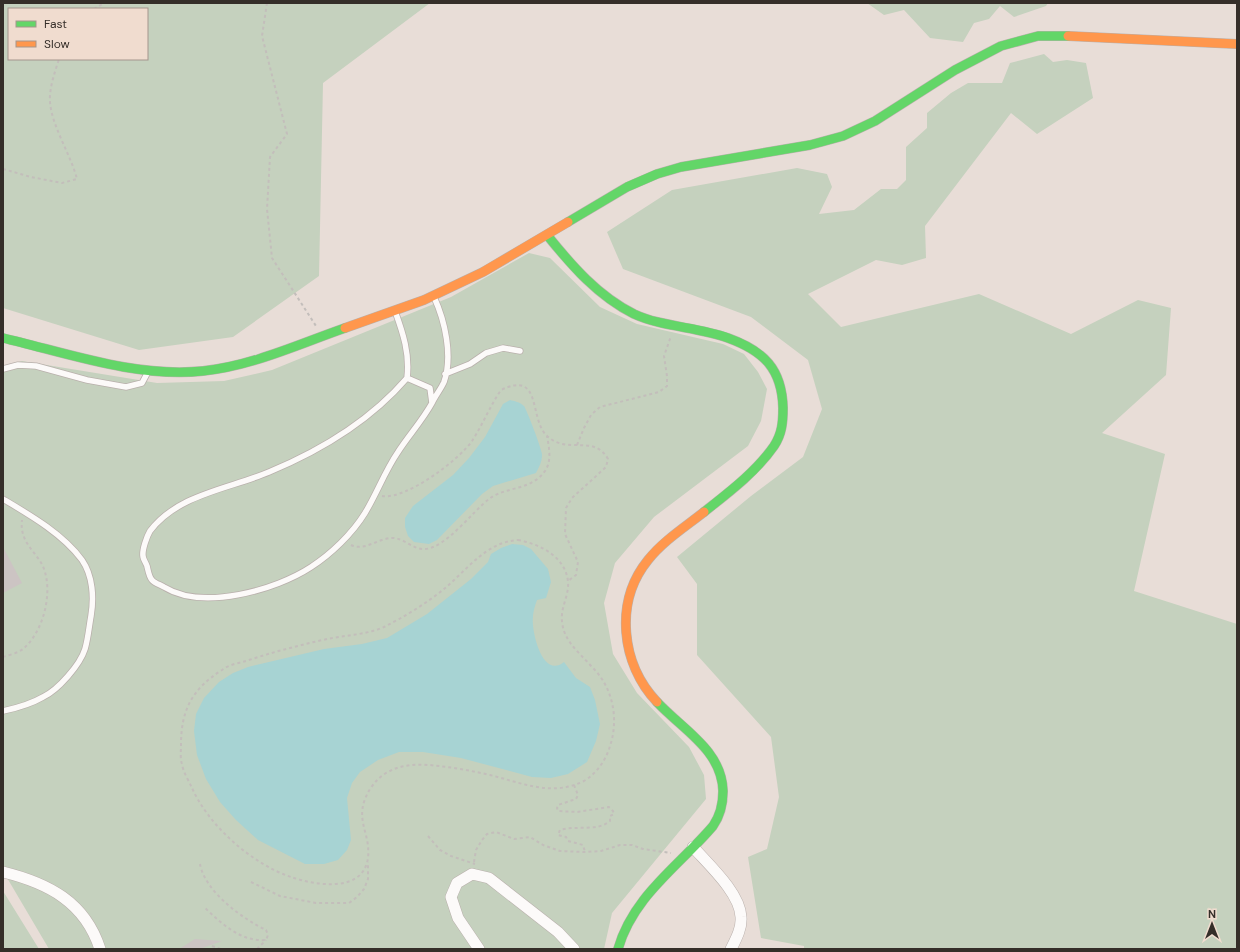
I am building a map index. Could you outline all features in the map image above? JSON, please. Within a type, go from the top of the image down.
[{"type":"main road","points":[[3,338],[130,368],[189,372],[223,369],[251,362],[323,337],[434,295],[483,272],[627,187],[657,174],[681,166],[810,145],[843,136],[875,121],[955,70],[1001,46],[1038,36],[1105,36],[1237,44]]},
{"type":"main road","points":[[547,235],[571,264],[604,296],[636,315],[660,322],[712,333],[752,349],[773,367],[783,390],[784,414],[780,433],[769,453],[750,473],[664,544],[646,562],[634,584],[627,606],[624,630],[626,643],[635,671],[655,700],[712,753],[721,772],[723,795],[716,821],[637,908],[625,925],[618,949]]},
{"type":"street","points":[[693,847],[734,894],[740,905],[741,918],[738,934],[731,949]]},
{"type":"street","points":[[3,872],[51,888],[72,904],[88,925],[100,949]]},
{"type":"street","points":[[479,949],[458,918],[451,897],[457,883],[472,874],[489,878],[558,932],[574,949]]},
{"type":"lane","points":[[395,311],[403,333],[408,354],[408,378],[394,394],[370,415],[340,436],[295,461],[232,486],[198,496],[166,514],[148,533],[143,555],[152,580],[172,592],[199,597],[229,596],[260,591],[288,580],[311,567],[342,540],[365,513],[398,452],[432,404],[444,382],[448,362],[446,338],[442,317],[434,295]]},
{"type":"lane","points":[[445,374],[470,364],[486,353],[503,348],[520,351]]},
{"type":"lane","points":[[3,369],[18,365],[36,366],[86,380],[126,387],[142,383],[149,370]]},
{"type":"lane","points":[[408,378],[430,388],[432,404]]},
{"type":"lane","points":[[3,499],[23,511],[65,542],[83,561],[91,582],[92,607],[85,650],[70,674],[45,697],[17,708],[3,711]]},
{"type":"path","points":[[267,3],[262,36],[287,134],[270,157],[267,209],[272,258],[323,337]]},
{"type":"path","points":[[3,169],[31,178],[62,184],[77,179],[74,165],[64,145],[50,102],[59,60]]},
{"type":"path","points":[[577,446],[591,415],[600,407],[659,392],[667,386],[664,356],[676,325]]},
{"type":"path","points":[[374,494],[388,497],[400,493],[419,484],[440,471],[457,457],[471,442],[501,390],[508,386],[524,387],[530,390],[534,397],[538,421],[542,431],[547,436],[560,444],[598,447],[604,452],[608,459],[606,467],[572,498],[566,508],[565,534],[578,562],[576,575],[568,581]]},
{"type":"path","points":[[342,540],[355,547],[395,538],[414,547],[425,549],[435,546],[452,535],[490,498],[503,492],[521,488],[536,481],[546,470],[549,460],[547,436]]},
{"type":"path","points":[[3,657],[23,649],[41,624],[48,596],[45,571],[31,550],[21,530],[23,511]]},
{"type":"path","points":[[251,882],[280,896],[316,903],[349,903],[357,897],[364,889],[368,879],[368,859],[361,817],[363,802],[379,778],[399,767],[429,765],[452,767],[540,789],[556,789],[574,785],[587,779],[600,767],[610,748],[615,721],[610,692],[603,680],[571,645],[563,632],[562,618],[568,581],[565,569],[558,559],[546,550],[531,542],[518,540],[506,541],[491,547],[442,591],[382,628],[273,652],[224,668],[193,694],[181,724],[181,764],[197,798],[225,834],[253,858],[287,875],[308,881],[341,884],[353,880],[362,871],[368,859]]},
{"type":"path","points":[[574,785],[578,795],[576,799],[558,805],[558,811],[576,812],[609,807],[613,810],[614,814],[610,816],[610,821],[606,824],[590,828],[560,830],[558,835],[566,837],[568,841],[583,845],[585,852]]},
{"type":"path","points":[[475,875],[474,862],[476,850],[488,834],[496,832],[514,839],[530,837],[542,845],[560,851],[602,851],[620,845],[632,845],[643,849],[671,853],[680,862]]},
{"type":"path","points":[[428,836],[440,850],[451,856],[474,862]]},
{"type":"path","points":[[200,864],[206,882],[226,903],[249,922],[266,930],[268,935],[266,940],[257,949]]},
{"type":"path","points":[[204,907],[220,922],[239,934],[254,941],[266,940]]},
{"type":"path","points":[[212,946],[221,949]]},
{"type":"green space","points":[[3,3],[430,3],[323,83],[319,276],[233,337],[139,350],[3,308]]},
{"type":"green space","points":[[867,3],[1048,3],[1046,6],[1014,17],[1000,6],[989,19],[974,23],[963,42],[930,38],[904,10],[884,15]]},
{"type":"green space","points":[[1044,54],[1053,62],[1067,60],[1086,63],[1093,98],[1037,134],[1011,113],[925,226],[926,258],[902,265],[876,260],[808,294],[841,327],[979,294],[1071,334],[1138,300],[1171,308],[1166,375],[1102,433],[1165,454],[1134,591],[1237,624],[1237,949],[804,949],[804,946],[761,938],[748,857],[767,849],[779,797],[771,737],[697,655],[697,584],[677,557],[751,496],[803,457],[822,409],[808,360],[751,317],[623,269],[607,232],[672,190],[797,168],[827,174],[832,187],[819,214],[854,210],[881,189],[897,189],[906,180],[906,147],[927,128],[927,113],[951,93],[968,83],[1002,83],[1010,63]]},
{"type":"green space","points":[[529,253],[550,258],[600,307],[637,324],[723,344],[744,354],[758,372],[767,389],[761,421],[748,446],[654,517],[615,563],[604,603],[613,654],[637,693],[689,747],[704,775],[706,799],[612,913],[604,949],[49,949],[3,871],[3,366],[22,361],[157,383],[224,381],[272,370],[451,297]]},
{"type":"green space","points":[[3,891],[39,949],[3,949]]},
{"type":"water","points":[[510,400],[524,406],[542,452],[541,462],[536,473],[493,486],[482,494],[437,540],[429,544],[414,542],[408,536],[405,527],[405,518],[413,506],[453,475],[469,458],[485,437],[503,404]]},
{"type":"water","points":[[512,544],[523,545],[531,549],[548,569],[551,582],[546,598],[537,600],[533,618],[535,639],[541,655],[551,665],[557,666],[564,662],[576,678],[590,687],[595,700],[600,724],[596,741],[587,762],[568,774],[551,778],[532,777],[461,758],[423,752],[399,752],[378,760],[360,772],[352,783],[347,798],[351,840],[347,850],[338,860],[324,864],[305,864],[258,840],[236,820],[220,802],[206,779],[197,755],[194,731],[196,714],[204,698],[219,682],[233,673],[248,667],[324,649],[362,644],[387,638],[427,614],[471,579],[488,562],[491,554]]},
{"type":"building","points":[[3,547],[22,583],[3,593]]},
{"type":"building","points":[[195,939],[222,941],[200,949],[179,949]]},
{"type":"traffic: fast","points":[[568,222],[627,187],[657,174],[681,167],[810,145],[843,136],[875,121],[955,70],[1001,46],[1038,36],[1068,36]]},
{"type":"traffic: fast","points":[[547,235],[586,279],[621,307],[634,314],[656,322],[705,331],[741,343],[761,356],[769,363],[775,372],[782,394],[783,408],[782,428],[777,441],[759,465],[732,490],[704,512]]},
{"type":"traffic: fast","points":[[3,338],[127,368],[178,372],[203,371],[239,364],[275,354],[345,328]]},
{"type":"traffic: fast","points":[[618,949],[625,930],[634,913],[658,883],[713,826],[721,809],[723,791],[721,777],[716,764],[699,741],[657,702]]},
{"type":"traffic: slow","points":[[1068,36],[1237,44]]},
{"type":"traffic: slow","points":[[345,328],[424,300],[483,272],[568,222]]},
{"type":"traffic: slow","points":[[657,702],[645,687],[636,670],[629,651],[626,632],[626,613],[630,595],[637,577],[654,553],[674,534],[704,512]]}]
